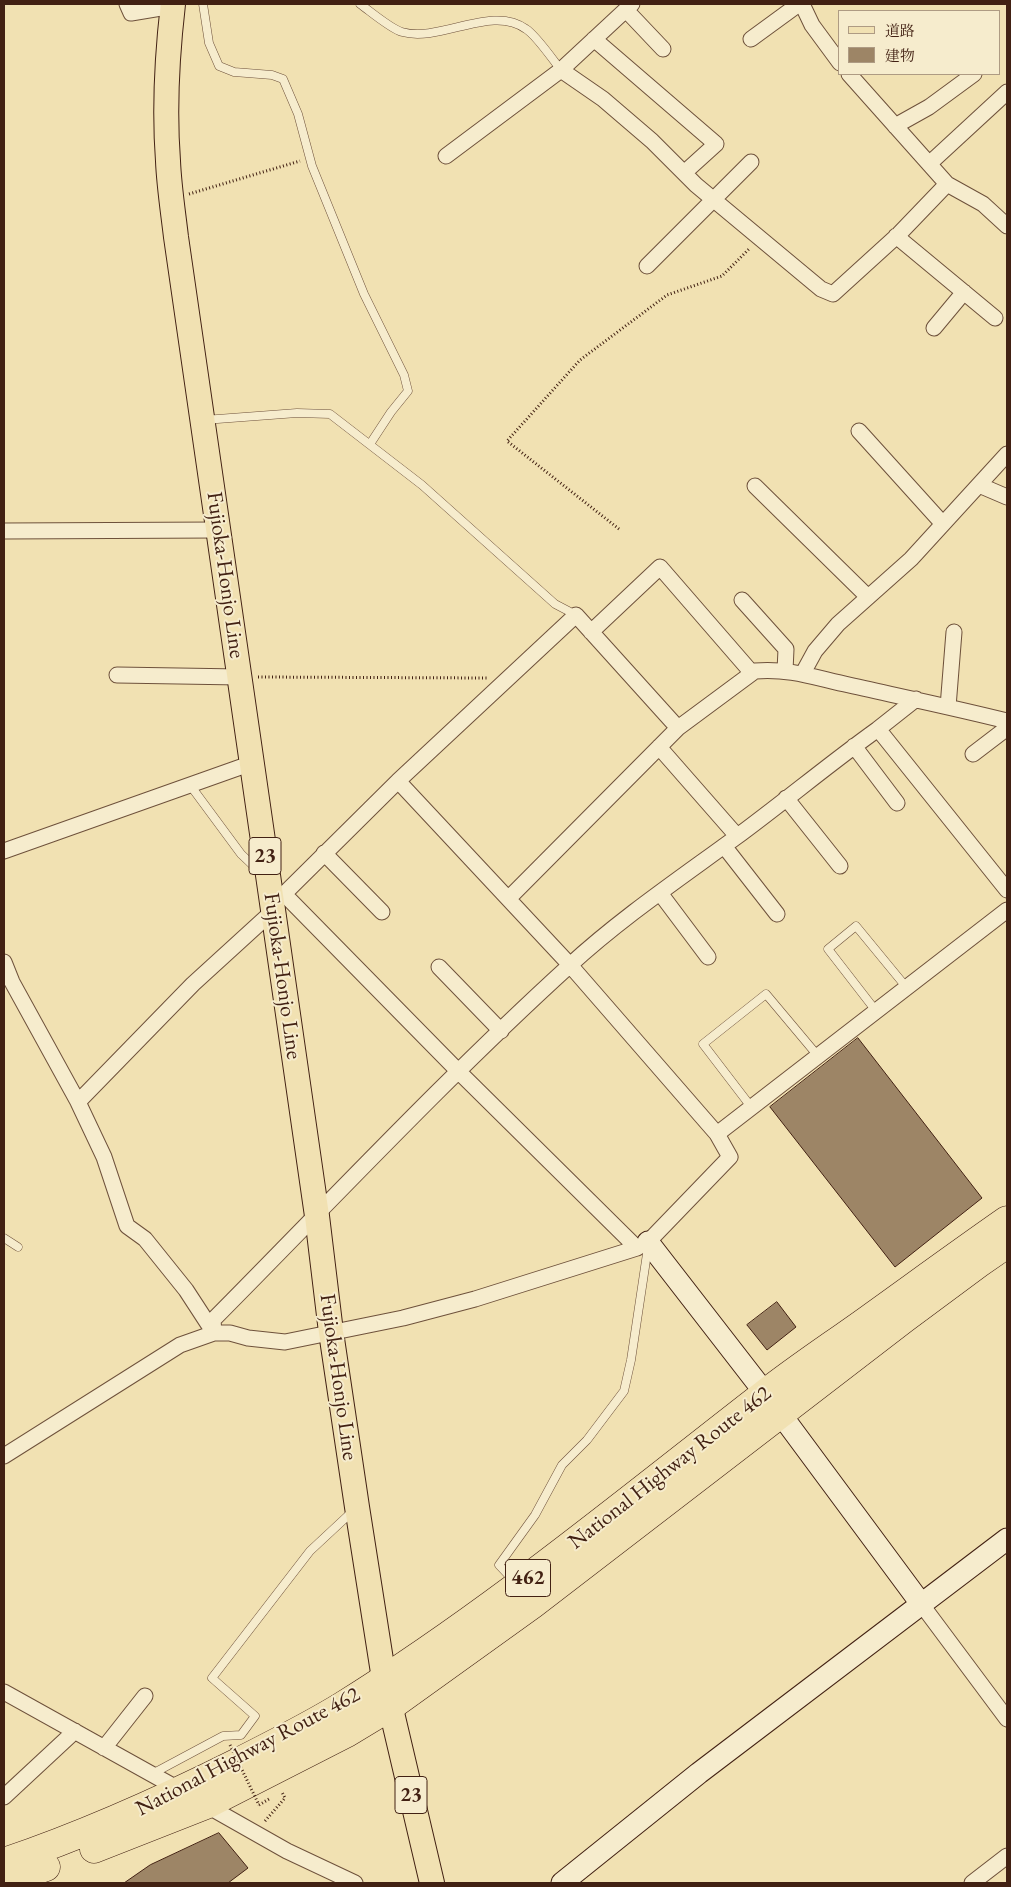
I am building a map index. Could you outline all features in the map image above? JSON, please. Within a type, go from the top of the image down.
[{"type":"highway","name":"National Highway Route 462","points":[[4,1882],[206,1805],[347,1733],[390,1707],[532,1605],[772,1404],[1007,1220]]},
{"type":"highway","name":"National Highway Route 462","points":[[4,1862],[47,1848],[112,1822],[181,1790],[340,1708],[430,1649],[578,1541],[772,1404],[1007,1244]]},
{"type":"main road","name":"Fujioka-Honjo Line","points":[[173,5],[167,57],[168,161],[202,421],[252,763],[274,895],[331,1332],[384,1679],[432,1883]]},
{"type":"street","points":[[127,4],[131,13],[173,5]]},
{"type":"street","points":[[750,39],[804,5],[812,25],[838,60]]},
{"type":"street","points":[[446,156],[561,70],[629,7],[663,49]]},
{"type":"street","points":[[594,39],[716,144],[684,173]]},
{"type":"street","points":[[561,70],[610,105],[760,239],[821,289],[833,294],[896,236],[947,184]]},
{"type":"street","points":[[850,75],[947,184],[983,204],[1007,226]]},
{"type":"street","points":[[895,126],[929,107],[973,75]]},
{"type":"street","points":[[929,164],[1007,92]]},
{"type":"street","points":[[647,266],[751,162]]},
{"type":"street","points":[[896,236],[994,318]]},
{"type":"street","points":[[934,328],[964,292]]},
{"type":"street","points":[[859,431],[943,524]]},
{"type":"street","points":[[803,673],[816,651],[838,624],[911,559],[1007,454]]},
{"type":"street","points":[[979,485],[1007,497]]},
{"type":"street","points":[[755,486],[868,597]]},
{"type":"street","points":[[4,531],[218,530]]},
{"type":"street","points":[[591,632],[660,567],[752,673]]},
{"type":"street","points":[[742,600],[786,649],[784,672]]},
{"type":"street","points":[[78,1102],[193,984],[274,895],[324,853],[398,781],[576,615],[678,728]]},
{"type":"street","points":[[948,706],[954,632]]},
{"type":"street","points":[[509,898],[678,728],[755,671],[768,670],[803,673],[826,680],[948,706],[1007,721]]},
{"type":"street","points":[[117,675],[240,677]]},
{"type":"street","points":[[214,1333],[213,1320],[458,1071],[570,965],[627,918],[916,699]]},
{"type":"street","points":[[973,754],[1007,728]]},
{"type":"street","points":[[878,729],[1007,890]]},
{"type":"street","points":[[854,746],[897,803]]},
{"type":"street","points":[[659,747],[737,836]]},
{"type":"street","points":[[4,851],[252,763]]},
{"type":"street","points":[[4,1456],[180,1345],[214,1333],[230,1333],[248,1338],[285,1342],[403,1318],[475,1299],[643,1245],[730,1157],[717,1134],[570,965],[398,781]]},
{"type":"street","points":[[786,798],[840,866]]},
{"type":"street","points":[[724,846],[777,914]]},
{"type":"street","points":[[324,853],[382,912]]},
{"type":"street","points":[[660,893],[708,957]]},
{"type":"street","points":[[274,895],[643,1245],[772,1404],[1007,1719]]},
{"type":"street","points":[[717,1134],[1007,910]]},
{"type":"street","points":[[4,962],[12,982],[78,1102],[104,1157],[127,1226],[145,1239],[186,1290],[214,1333]]},
{"type":"street","points":[[439,967],[501,1031]]},
{"type":"street","points":[[562,1883],[700,1773],[1007,1539]]},
{"type":"street","points":[[4,1692],[287,1851],[355,1883]]},
{"type":"street","points":[[104,1748],[145,1696]]},
{"type":"street","points":[[4,1797],[75,1731]]},
{"type":"street","points":[[972,1883],[1007,1856]]},
{"type":"lane","points":[[203,4],[209,43],[219,66],[234,72],[272,75],[284,80],[298,114],[310,158],[364,294],[404,375],[408,390],[370,444]]},
{"type":"lane","points":[[360,4],[400,32],[437,31],[490,20],[510,21],[527,29],[561,70]]},
{"type":"lane","points":[[202,421],[297,413],[330,414],[422,485],[555,604],[576,615]]},
{"type":"lane","points":[[190,785],[274,895]]},
{"type":"lane","points":[[876,1011],[828,949],[856,926],[907,988]]},
{"type":"lane","points":[[752,1108],[703,1044],[766,994],[818,1056]]},
{"type":"lane","points":[[4,1238],[18,1247]]},
{"type":"lane","points":[[518,1585],[499,1565],[535,1515],[562,1464],[587,1440],[624,1391],[631,1360],[643,1245]]},
{"type":"lane","points":[[152,1774],[223,1736],[241,1735],[255,1716],[212,1678],[310,1551],[357,1507]]},
{"type":"path","points":[[172,198],[310,158]]},
{"type":"path","points":[[619,529],[507,441],[580,360],[667,296],[722,276],[760,239]]},
{"type":"path","points":[[240,677],[509,678]]},
{"type":"path","points":[[230,1745],[259,1805]]},
{"type":"path","points":[[265,1822],[284,1798],[282,1792]]},
{"type":"building","points":[[858,1038],[982,1198],[895,1267],[770,1107]]},
{"type":"building","points":[[777,1302],[796,1327],[767,1350],[747,1325]]},
{"type":"building","points":[[219,1833],[248,1868],[228,1883],[124,1883],[150,1865]]}]
